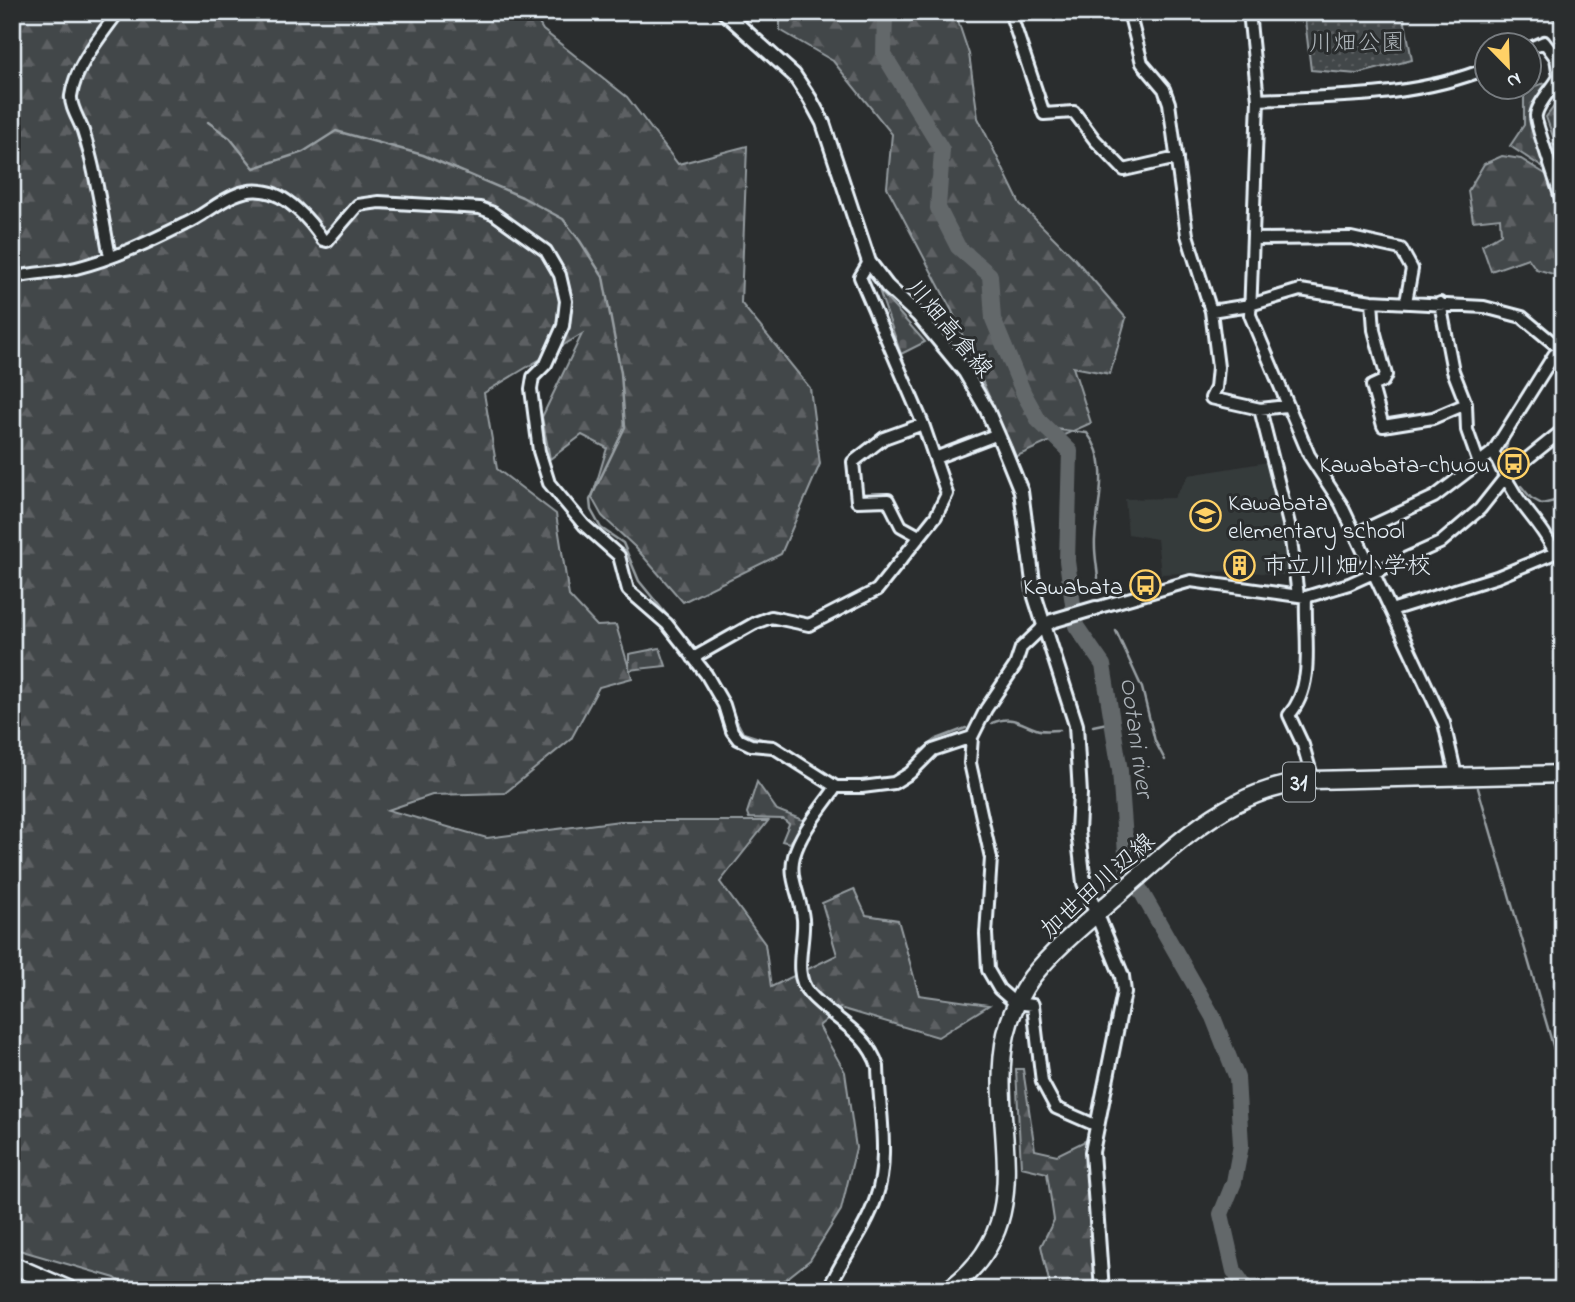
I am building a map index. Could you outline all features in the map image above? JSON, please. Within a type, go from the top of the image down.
[{"type":"main road","name":"加世田川辺線","points":[[948,1290],[984,1253],[1004,1203],[1007,1164],[1003,1054],[1015,1003],[1052,955],[1157,861],[1214,815],[1266,790],[1313,780],[1563,774]]},
{"type":"main road","points":[[12,1265],[70,1290]]},
{"type":"street","points":[[110,257],[94,177],[70,99],[74,83],[118,12]]},
{"type":"street","name":"川畑高倉線","points":[[724,12],[794,75],[823,123],[862,250],[869,262],[965,372],[998,434],[1021,491],[1033,585],[1076,725],[1079,760],[1079,853],[1084,883],[1100,911],[1122,976],[1124,992],[1095,1125],[1092,1152],[1102,1290]]},
{"type":"street","points":[[739,12],[743,29]]},
{"type":"street","points":[[1010,12],[1044,114],[1074,112],[1095,140],[1124,170],[1177,158]]},
{"type":"street","points":[[1129,12],[1142,63],[1167,95],[1191,251],[1211,311],[1217,367],[1216,388],[1211,398],[1260,409],[1286,407]]},
{"type":"street","points":[[1249,12],[1258,100],[1250,316],[1257,340],[1309,456],[1335,493],[1444,723],[1456,776]]},
{"type":"street","points":[[1544,42],[1556,58],[1559,77],[1544,100]]},
{"type":"street","points":[[1258,100],[1392,94],[1474,73]]},
{"type":"street","points":[[1543,102],[1536,113],[1536,122],[1563,206]]},
{"type":"street","points":[[12,278],[75,268],[110,257],[194,220],[229,197],[253,190],[266,191],[281,198],[307,219],[323,240],[331,238],[358,205],[379,202],[480,208],[533,240],[546,251],[562,282],[566,301],[563,326],[546,364],[533,377],[531,389],[533,419],[549,483],[584,525],[620,556],[628,590],[652,608],[697,655],[738,739],[751,745],[773,747],[836,787],[884,786],[894,783],[910,773],[933,750],[972,737]]},
{"type":"street","points":[[1253,239],[1351,238],[1401,249],[1412,269],[1406,302]]},
{"type":"street","points":[[697,655],[771,617],[809,625],[877,590],[936,516],[947,494],[923,424],[860,277],[869,262]]},
{"type":"street","points":[[1211,311],[1250,305],[1300,290],[1372,301],[1484,307],[1522,317],[1562,350],[1493,452],[1426,502],[1355,534]]},
{"type":"street","points":[[1372,301],[1374,330],[1386,375],[1382,381],[1372,386],[1383,426],[1421,421],[1466,404]]},
{"type":"street","points":[[1440,303],[1447,326],[1453,371],[1466,404],[1467,430],[1479,461]]},
{"type":"street","points":[[1260,409],[1289,524],[1302,596],[1307,674],[1299,704],[1289,715],[1303,745],[1313,780]]},
{"type":"street","points":[[919,536],[901,526],[888,500],[857,501],[853,462],[884,438],[923,424]]},
{"type":"street","points":[[1095,1125],[1056,1108],[1042,1082],[1033,1005],[1015,1003],[999,989],[988,970],[986,934],[991,858],[970,763],[972,737],[1015,666],[1021,648],[1047,624],[1191,582],[1302,596],[1374,575],[1440,543],[1480,509],[1507,475],[1563,430]]},
{"type":"street","points":[[935,458],[998,434]]},
{"type":"street","points":[[1391,610],[1497,577],[1559,554],[1510,486],[1507,475],[1493,452]]},
{"type":"street","points":[[828,1290],[868,1217],[881,1171],[878,1067],[873,1054],[844,1020],[809,993],[800,969],[803,920],[792,868],[800,837],[836,787]]},
{"type":"shaded area","name":"Kawabata elementary school","points":[[1268,462],[1278,491],[1293,576],[1239,571],[1161,574],[1157,539],[1128,534],[1125,499],[1174,498],[1189,475]]},
{"type":"green space","points":[[12,12],[532,12],[543,30],[627,97],[678,164],[747,146],[741,303],[810,388],[820,464],[781,554],[683,602],[635,547],[602,516],[592,498],[607,448],[582,435],[550,459],[542,417],[582,334],[484,393],[497,469],[556,514],[569,596],[597,626],[616,625],[632,678],[599,687],[571,739],[505,793],[432,795],[388,810],[487,838],[620,821],[768,821],[720,882],[765,944],[771,987],[837,955],[822,903],[854,889],[866,915],[898,920],[919,995],[989,1005],[938,1037],[840,1008],[819,1026],[845,1072],[856,1148],[841,1210],[810,1260],[772,1290],[131,1290],[115,1278],[12,1248]]},
{"type":"green space","points":[[780,12],[955,12],[969,54],[978,118],[1020,204],[1075,259],[1126,318],[1110,374],[1073,367],[1091,423],[1015,457],[952,311],[887,187],[892,134],[833,61],[780,30]]},
{"type":"green space","name":"川畑公園","points":[[1304,12],[1403,12],[1412,60],[1357,74],[1311,70]]},
{"type":"green space","points":[[1563,95],[1563,145],[1554,139],[1546,117]]},
{"type":"green space","points":[[1524,102],[1538,102],[1529,117],[1537,137],[1563,149],[1563,181],[1510,146],[1524,125]]},
{"type":"green space","points":[[1502,156],[1521,159],[1552,178],[1563,243],[1563,277],[1536,269],[1528,258],[1491,271],[1482,245],[1501,234],[1500,218],[1473,221],[1468,191],[1484,164]]},
{"type":"green space","points":[[879,290],[925,342],[901,354]]},
{"type":"green space","points":[[660,648],[666,666],[629,670],[629,654]]},
{"type":"green space","points":[[757,782],[777,810],[805,821],[790,843],[782,841],[789,824],[783,819],[749,818],[747,813]]},
{"type":"green space","points":[[1016,1069],[1023,1069],[1035,1150],[1057,1155],[1085,1141],[1099,1290],[1051,1290],[1041,1246],[1054,1220],[1047,1173],[1021,1167]]},
{"type":"waterway","name":"Ootani river","points":[[885,12],[884,55],[942,150],[938,208],[958,247],[990,275],[993,319],[1024,394],[1039,421],[1070,451],[1067,561],[1076,626],[1103,665],[1120,771],[1127,867],[1213,1017],[1237,1078],[1241,1145],[1234,1182],[1221,1214],[1234,1271],[1247,1290]]},
{"type":"waterway","points":[[1547,12],[1563,29]]},
{"type":"waterway","points":[[208,122],[230,138],[254,168],[303,152],[336,131],[423,155],[522,197],[563,219],[603,277],[621,373],[625,427],[590,500],[591,510],[601,528],[623,543],[639,581],[698,653]]},
{"type":"waterway","points":[[1506,462],[1507,443],[1537,391]]},
{"type":"waterway","points":[[1045,428],[1087,433],[1095,445],[1101,471],[1095,544],[1098,578]]},
{"type":"waterway","points":[[1521,486],[1531,498],[1542,504],[1563,499]]},
{"type":"waterway","points":[[1116,631],[1142,688],[1155,741],[1165,760]]},
{"type":"waterway","points":[[702,658],[725,697]]},
{"type":"waterway","points":[[731,710],[743,733],[771,742]]},
{"type":"waterway","points":[[992,723],[1010,720],[1039,730],[1060,730]]},
{"type":"waterway","points":[[1093,726],[1112,722]]},
{"type":"waterway","points":[[856,782],[890,778],[909,767],[922,750],[937,739],[966,728]]},
{"type":"waterway","points":[[1478,788],[1563,1080]]},
{"type":"place","name":"Kawabata-chuou","points":[[1513,464]]},
{"type":"place","name":"Kawabata elementary school","points":[[1205,516]]},
{"type":"place","name":"市立川畑小学校","points":[[1240,565]]},
{"type":"place","name":"Kawabata","points":[[1146,586]]}]
